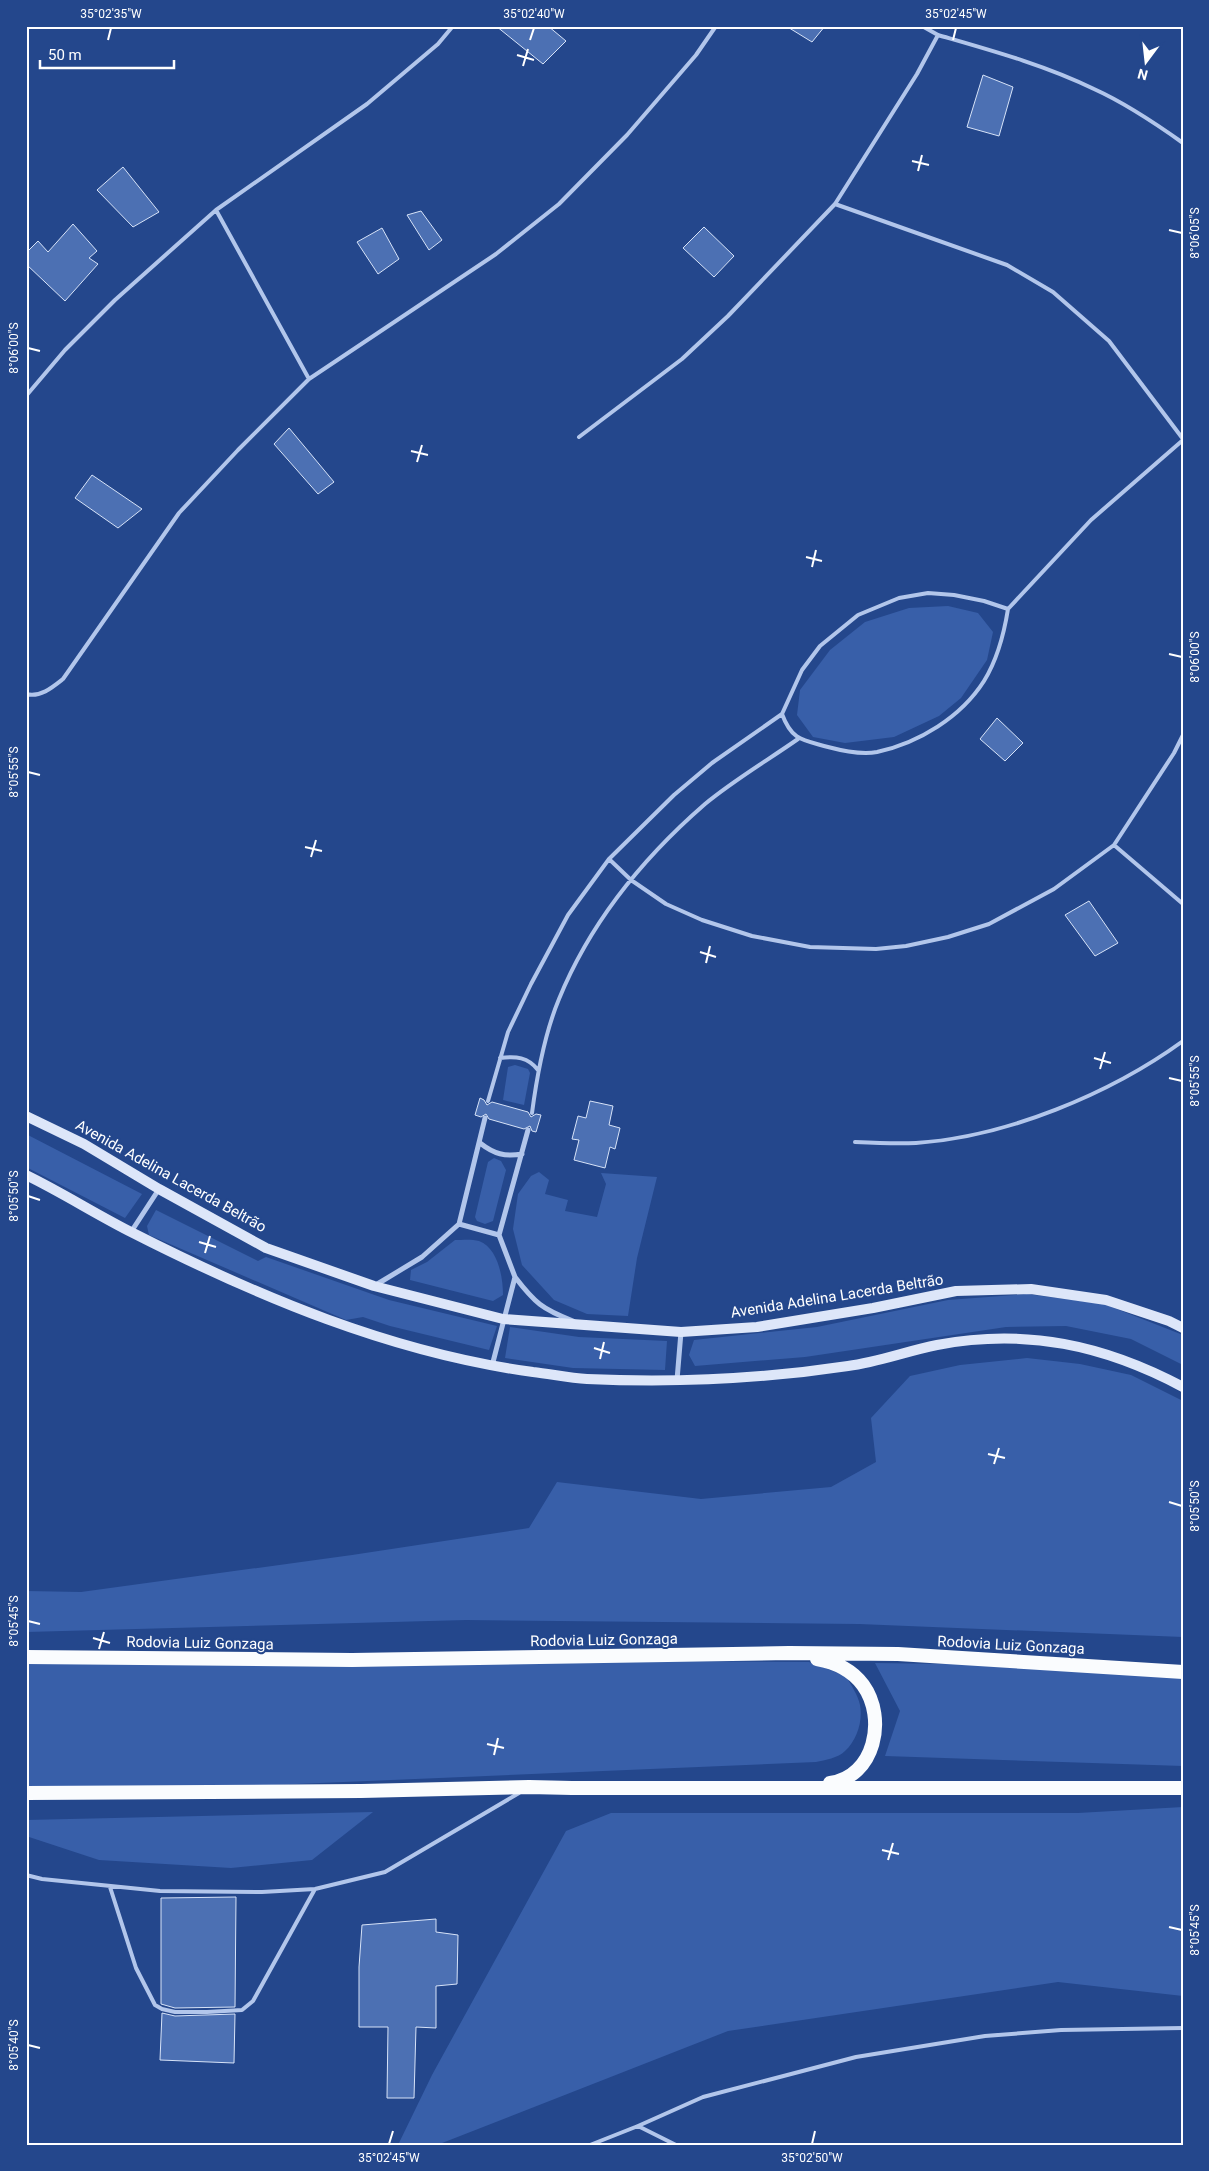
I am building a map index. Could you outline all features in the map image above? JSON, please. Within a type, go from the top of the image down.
[{"type":"highway","name":"Rodovia Luiz Gonzaga","points":[[26,1657],[352,1660],[789,1653],[898,1654],[1183,1672]]},
{"type":"highway","points":[[784,1788],[838,1782],[851,1776],[865,1761],[874,1742],[877,1722],[873,1702],[863,1684],[848,1670],[829,1661],[789,1653]]},
{"type":"highway","points":[[26,1793],[361,1791],[529,1787],[1183,1788]]},
{"type":"main road","name":"Avenida Adelina Lacerda Beltrão","points":[[26,1116],[84,1144],[159,1190],[266,1248],[374,1286],[503,1319],[587,1327],[681,1332],[757,1327],[956,1292],[1031,1289],[1106,1300],[1169,1321],[1183,1328]]},
{"type":"main road","points":[[26,1175],[131,1232],[249,1289],[358,1330],[418,1348],[491,1366],[585,1378],[736,1379],[851,1366],[938,1345],[1015,1338],[1074,1344],[1124,1359],[1183,1387]]},
{"type":"street","points":[[374,1286],[422,1257],[460,1224],[486,1118]]},
{"type":"street","points":[[528,1130],[499,1235],[515,1277],[531,1298],[544,1308],[587,1327]]},
{"type":"street","points":[[480,1143],[499,1155],[522,1154]]},
{"type":"street","points":[[131,1232],[159,1190]]},
{"type":"street","points":[[460,1224],[499,1235]]},
{"type":"street","points":[[491,1366],[515,1277]]},
{"type":"street","points":[[677,1380],[681,1332]]},
{"type":"lane","points":[[26,396],[65,350],[115,300],[216,210],[366,104],[438,44],[453,26]]},
{"type":"lane","points":[[26,694],[32,696],[48,690],[63,679],[179,513],[238,450],[309,379],[496,254],[559,204],[627,136],[696,54],[716,26]]},
{"type":"lane","points":[[922,26],[938,35],[1048,69],[1095,89],[1163,128],[1183,143]]},
{"type":"lane","points":[[579,438],[682,359],[728,316],[835,204],[917,74],[938,35]]},
{"type":"lane","points":[[782,714],[786,726],[798,739],[846,752],[876,752],[906,742],[940,726],[965,704],[984,681],[1004,635],[1008,609],[1091,520],[1183,439],[1109,341],[1053,292],[1007,265],[835,204]]},
{"type":"lane","points":[[216,210],[309,379]]},
{"type":"lane","points":[[488,1101],[508,1032],[568,915],[610,859],[674,795],[712,764],[782,714],[802,670],[820,646],[858,615],[899,598],[928,593],[954,595],[984,601],[1008,609]]},
{"type":"lane","points":[[610,859],[631,880],[666,904],[702,920],[752,936],[810,947],[876,949],[906,946],[948,937],[989,924],[1054,889],[1114,845],[1174,753],[1183,735]]},
{"type":"lane","points":[[532,1113],[538,1070],[558,1000],[580,954],[604,916],[631,880],[666,840],[707,802],[798,739]]},
{"type":"lane","points":[[1114,845],[1183,904]]},
{"type":"lane","points":[[855,1142],[916,1143],[971,1136],[1019,1123],[1061,1107],[1126,1077],[1183,1041]]},
{"type":"lane","points":[[500,1058],[520,1058],[532,1062],[538,1070]]},
{"type":"lane","points":[[26,1875],[42,1879],[160,1891],[234,1892],[316,1889],[386,1872],[529,1787]]},
{"type":"lane","points":[[110,1887],[136,1968],[155,2005],[175,2012],[242,2010],[253,2001],[316,1889]]},
{"type":"lane","points":[[590,2145],[638,2126],[703,2096],[856,2057],[985,2036],[1061,2030],[1183,2028]]},
{"type":"lane","points":[[638,2126],[676,2145]]},
{"type":"shaded area","points":[[948,606],[978,613],[993,632],[987,660],[961,698],[939,716],[894,737],[845,743],[813,737],[797,715],[800,690],[830,650],[865,622],[909,608]]},
{"type":"shaded area","points":[[515,1065],[528,1069],[530,1073],[524,1105],[503,1100],[508,1067]]},
{"type":"shaded area","points":[[26,1134],[142,1194],[125,1218],[26,1167]]},
{"type":"shaded area","points":[[494,1158],[501,1161],[506,1170],[493,1221],[485,1224],[477,1221],[475,1217],[488,1162]]},
{"type":"shaded area","points":[[539,1172],[549,1180],[545,1194],[568,1200],[565,1211],[597,1217],[606,1184],[601,1173],[657,1177],[637,1258],[628,1316],[587,1314],[554,1300],[522,1265],[513,1229],[518,1194],[531,1176]]},
{"type":"shaded area","points":[[156,1210],[258,1261],[266,1257],[389,1300],[497,1326],[489,1350],[390,1326],[363,1317],[346,1320],[149,1235],[147,1226]]},
{"type":"shaded area","points":[[455,1240],[479,1241],[491,1250],[498,1264],[503,1295],[493,1301],[410,1280],[411,1270],[427,1262]]},
{"type":"shaded area","points":[[1027,1294],[1104,1304],[1183,1335],[1183,1365],[1131,1339],[1066,1326],[1006,1327],[805,1357],[695,1366],[689,1355],[694,1340],[817,1327],[948,1300]]},
{"type":"shaded area","points":[[510,1327],[579,1337],[667,1341],[665,1370],[573,1368],[505,1358]]},
{"type":"shaded area","points":[[1027,1358],[1080,1364],[1131,1375],[1183,1401],[1183,1637],[859,1624],[466,1620],[26,1632],[26,1591],[81,1592],[352,1555],[529,1528],[557,1482],[701,1499],[831,1487],[876,1462],[871,1418],[910,1376],[960,1365]]},
{"type":"shaded area","points":[[26,1656],[809,1662],[846,1676],[859,1701],[861,1717],[856,1736],[845,1751],[835,1757],[816,1762],[86,1793],[26,1793]]},
{"type":"shaded area","points":[[875,1663],[1101,1666],[1183,1676],[1183,1766],[885,1756],[900,1711]]},
{"type":"shaded area","points":[[1183,1807],[1183,1996],[1058,1982],[728,2031],[437,2145],[398,2145],[432,2075],[566,1831],[611,1813],[1078,1813]]},
{"type":"shaded area","points":[[373,1812],[312,1860],[231,1868],[99,1860],[26,1836],[26,1820]]},
{"type":"building","points":[[496,26],[548,26],[566,41],[543,64]]},
{"type":"building","points":[[786,26],[825,26],[812,42]]},
{"type":"building","points":[[983,75],[1013,87],[999,136],[967,127]]},
{"type":"building","points":[[123,167],[159,212],[133,227],[97,190]]},
{"type":"building","points":[[421,211],[442,240],[429,250],[407,215]]},
{"type":"building","points":[[73,224],[97,251],[89,258],[98,264],[65,301],[26,264],[26,253],[38,241],[48,252]]},
{"type":"building","points":[[704,227],[734,256],[714,277],[683,248]]},
{"type":"building","points":[[382,228],[399,259],[378,274],[357,242]]},
{"type":"building","points":[[289,428],[334,482],[318,494],[274,444]]},
{"type":"building","points":[[92,475],[142,509],[118,528],[75,498]]},
{"type":"building","points":[[997,718],[1023,743],[1005,761],[980,739]]},
{"type":"building","points":[[1089,901],[1118,943],[1095,956],[1065,915]]},
{"type":"building","points":[[480,1098],[487,1105],[492,1102],[528,1112],[531,1117],[536,1114],[541,1115],[536,1132],[532,1131],[530,1126],[524,1129],[489,1119],[486,1114],[481,1117],[475,1115]]},
{"type":"building","points":[[590,1101],[613,1106],[609,1125],[620,1128],[615,1149],[610,1147],[605,1168],[574,1160],[579,1140],[572,1139],[578,1116],[586,1118]]},
{"type":"building","points":[[236,1897],[235,2007],[175,2008],[161,2004],[161,1898]]},
{"type":"building","points":[[436,1919],[436,1932],[458,1935],[457,1984],[436,1986],[436,2028],[416,2027],[414,2098],[387,2098],[388,2027],[359,2027],[359,1967],[362,1925]]},
{"type":"building","points":[[162,2013],[175,2016],[235,2014],[234,2063],[160,2060]]}]
